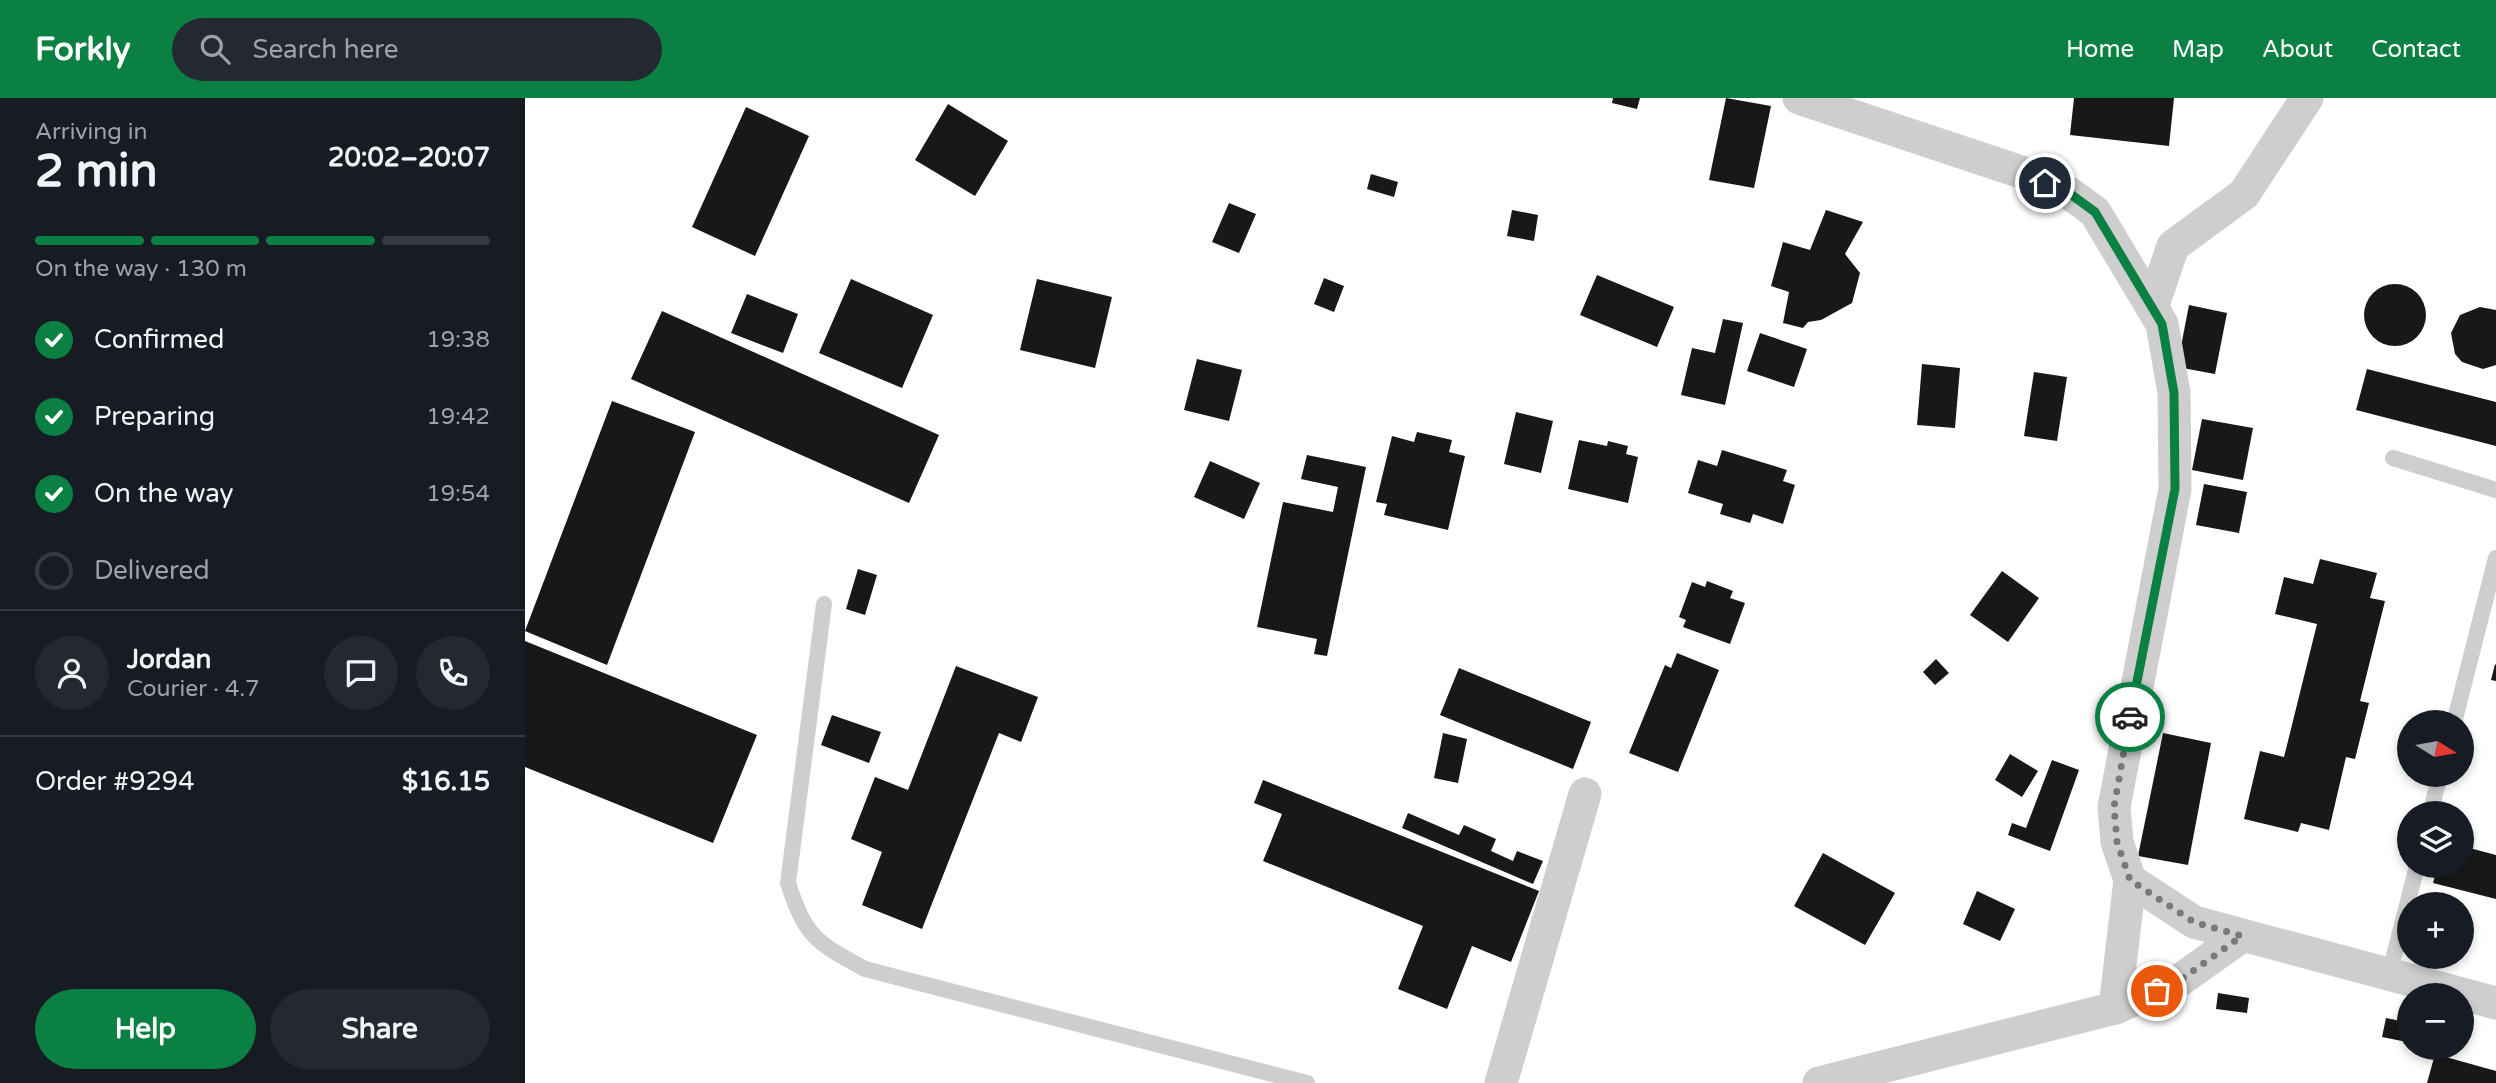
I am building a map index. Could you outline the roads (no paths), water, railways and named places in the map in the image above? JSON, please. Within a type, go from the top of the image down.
[{"type":"street","points":[[1799,98],[2021,172],[2069,193],[2095,212],[2162,324],[2174,393],[2175,489],[2114,807],[2117,842],[2130,880],[2115,1008]]},
{"type":"street","points":[[2152,308],[2173,246],[2244,194],[2307,98]]},
{"type":"street","points":[[1501,1083],[1585,794]]},
{"type":"street","points":[[2130,880],[2194,922],[2496,1003]]},
{"type":"street","points":[[1819,1083],[2115,1008],[2180,980],[2242,936]]},
{"type":"lane","points":[[2393,458],[2496,490]]},
{"type":"lane","points":[[2457,710],[2496,558]]},
{"type":"lane","points":[[824,604],[788,883],[800,919],[824,946],[865,969],[1307,1083]]},
{"type":"lane","points":[[2389,975],[2414,878]]}]
